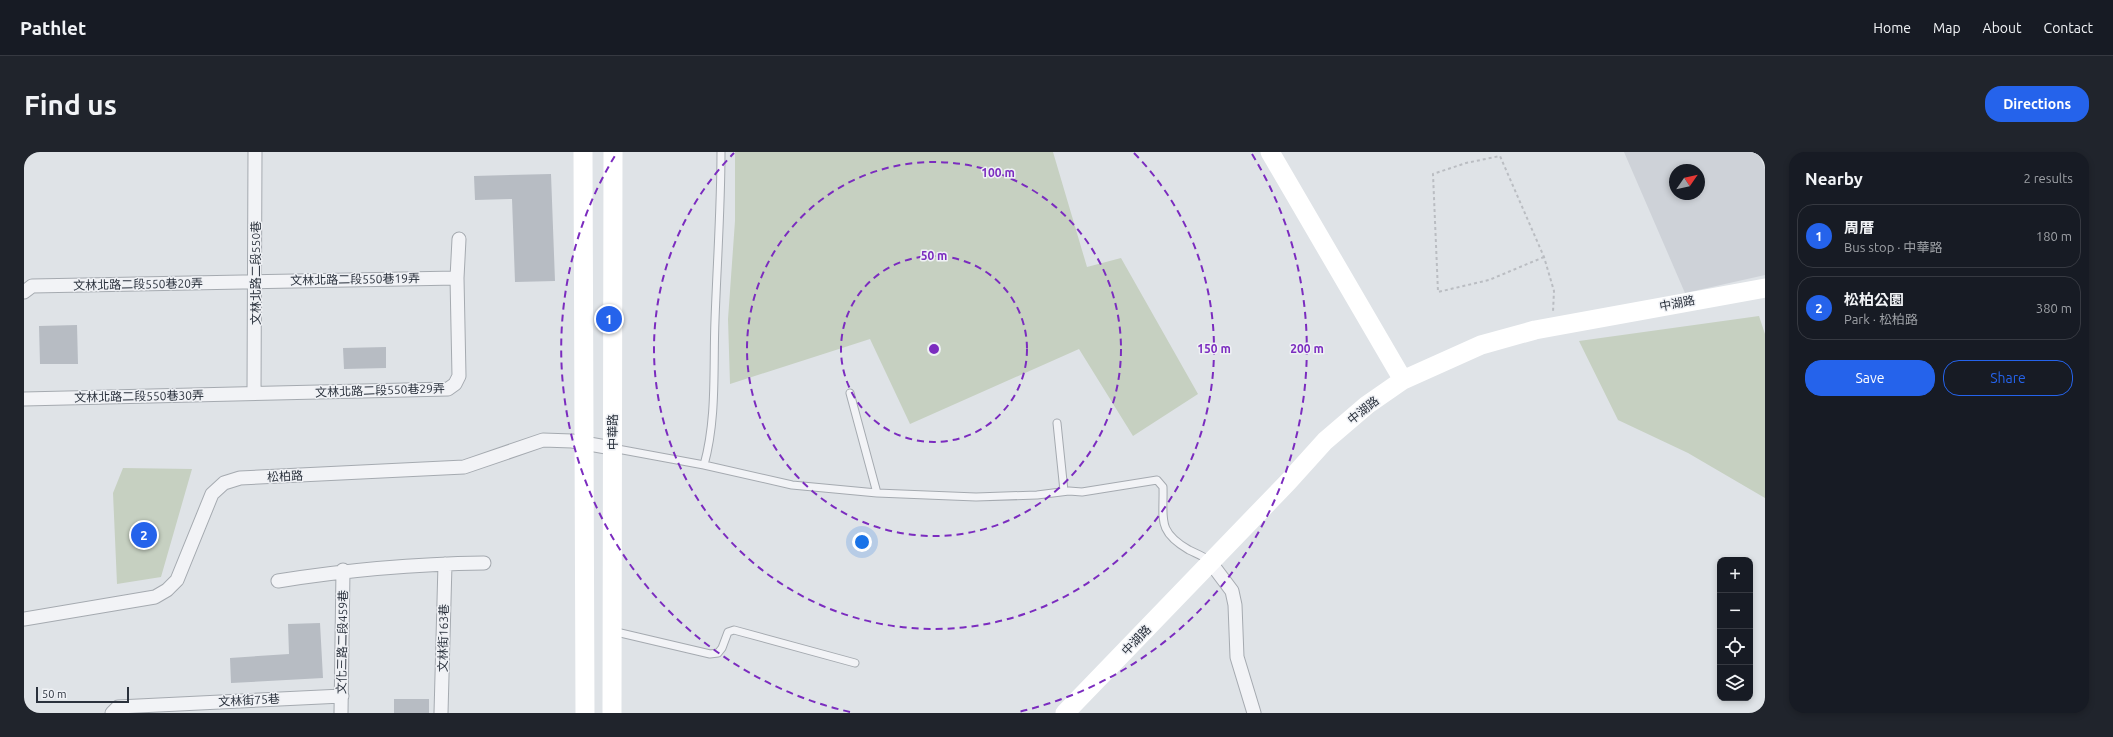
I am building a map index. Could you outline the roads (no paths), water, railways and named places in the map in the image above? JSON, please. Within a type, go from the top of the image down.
[{"type":"street","name":"文林北路二段550巷","points":[[254,394],[255,152]]},
{"type":"street","points":[[583,152],[585,713]]},
{"type":"street","name":"中華路","points":[[612,713],[614,152]]},
{"type":"street","points":[[1270,152],[1403,380]]},
{"type":"street","name":"文林北路二段550巷29弄","points":[[254,394],[448,389],[456,384],[459,376],[457,278],[459,239]]},
{"type":"street","name":"文林北路二段550巷19弄","points":[[254,281],[457,278]]},
{"type":"street","name":"文林北路二段550巷20弄","points":[[24,292],[32,286],[254,281]]},
{"type":"street","name":"中湖路","points":[[1065,713],[1211,563],[1326,441],[1367,405],[1403,380],[1480,345],[1553,327],[1765,288]]},
{"type":"street","name":"文林北路二段550巷30弄","points":[[24,399],[254,394]]},
{"type":"street","name":"松柏路","points":[[24,619],[155,597],[167,590],[177,580],[212,494],[224,483],[240,478],[464,467],[543,440],[572,441],[612,448]]},
{"type":"street","points":[[1211,563],[1232,592],[1236,624],[1237,657],[1254,713]]},
{"type":"street","points":[[278,581],[343,570],[445,564],[484,564]]},
{"type":"street","name":"文林街163巷","points":[[441,713],[445,564]]},
{"type":"street","name":"文化三路二段459巷","points":[[341,713],[343,570]]},
{"type":"street","name":"文林街75巷","points":[[112,713],[118,707],[342,696]]},
{"type":"lane","points":[[704,465],[710,442],[714,413],[715,321],[721,152]]},
{"type":"lane","points":[[850,393],[877,493]]},
{"type":"lane","points":[[1057,424],[1064,491]]},
{"type":"lane","points":[[612,448],[704,465],[792,486],[877,493],[976,496],[1037,495],[1064,491],[1082,492],[1156,480],[1162,487],[1162,515],[1163,523],[1167,531],[1188,550],[1211,563]]},
{"type":"lane","points":[[612,631],[710,654],[718,653],[722,648],[728,632],[734,630],[855,663]]},
{"type":"place","name":"周厝","points":[[609,319]]},
{"type":"place","name":"松柏公園","points":[[144,535]]}]
